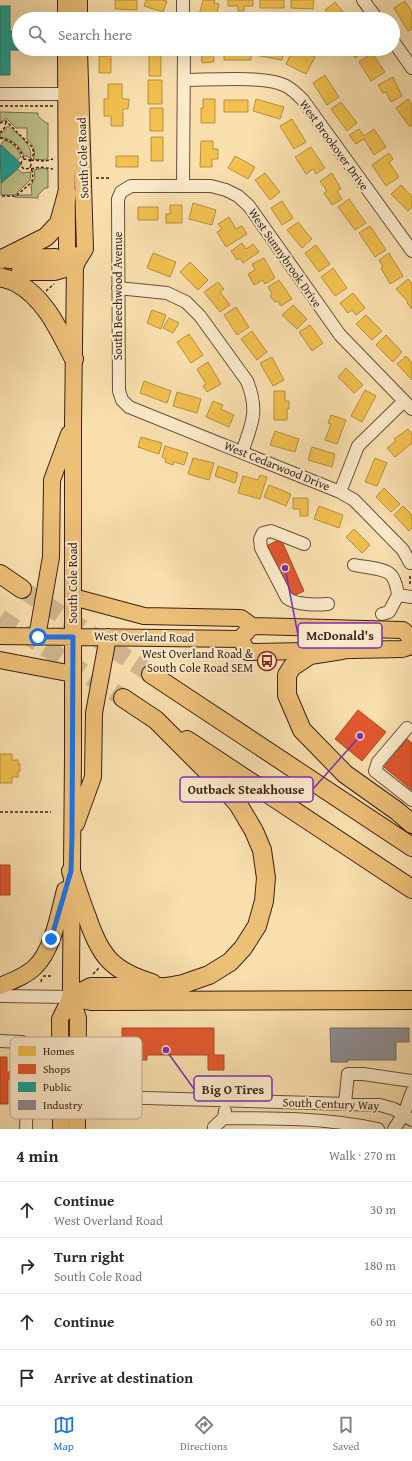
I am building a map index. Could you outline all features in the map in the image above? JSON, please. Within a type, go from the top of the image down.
[{"type":"highway","points":[[0,263],[46,237],[59,223],[67,194]]},
{"type":"highway","points":[[0,263],[55,258],[75,265]]},
{"type":"highway","points":[[0,277],[17,283],[38,299],[56,324],[74,359]]},
{"type":"highway","points":[[0,574],[22,589]]},
{"type":"highway","points":[[342,650],[310,655],[292,666],[288,675],[287,695],[302,730],[345,774],[412,824]]},
{"type":"highway","points":[[151,674],[412,848]]},
{"type":"highway","points":[[123,698],[412,889]]},
{"type":"highway","points":[[71,996],[91,987],[166,987],[183,984],[209,975],[230,962],[240,952],[254,932],[261,914],[265,896],[266,878],[259,844],[249,822],[238,804],[224,788],[156,720]]},
{"type":"highway","points":[[71,871],[91,932],[96,943],[105,956],[117,968],[130,975],[166,987]]},
{"type":"highway","points":[[71,996],[91,1001],[412,1000]]},
{"type":"main road","points":[[66,0],[66,12]]},
{"type":"main road","points":[[79,0],[79,12]]},
{"type":"main road","name":"South Cole Road","points":[[66,56],[68,248],[75,265],[71,996],[78,1018],[78,1037]]},
{"type":"main road","name":"South Cole Road","points":[[75,265],[85,249],[80,56]]},
{"type":"main road","points":[[38,637],[52,557],[52,480],[73,425]]},
{"type":"main road","points":[[73,597],[144,616],[241,618],[252,626],[403,630],[412,639]]},
{"type":"main road","points":[[252,626],[240,639],[248,652],[402,649],[412,646]]},
{"type":"main road","name":"West Overland Road","points":[[0,636],[240,639]]},
{"type":"main road","points":[[72,835],[93,777],[94,713],[108,637]]},
{"type":"main road","points":[[0,660],[73,674]]},
{"type":"main road","points":[[0,986],[21,976],[35,967],[46,952],[71,871]]},
{"type":"main road","name":"South Cole Road","points":[[60,1037],[60,1019],[71,996]]},
{"type":"main road","name":"South Cole Road","points":[[62,1119],[62,1129]]},
{"type":"main road","name":"South Cole Road","points":[[77,1119],[77,1129]]},
{"type":"street","points":[[183,0],[183,12]]},
{"type":"street","points":[[363,0],[372,12]]},
{"type":"street","points":[[400,51],[412,68]]},
{"type":"street","points":[[183,186],[184,56]]},
{"type":"street","name":"West Brookover Drive","points":[[184,80],[263,80],[286,86],[294,92],[303,100],[412,251]]},
{"type":"street","points":[[0,94],[66,94]]},
{"type":"street","name":"West Sunnybrook Drive","points":[[121,192],[131,186],[211,186],[226,190],[238,196],[249,206],[340,335],[408,405]]},
{"type":"street","name":"South Beechwood Avenue","points":[[121,192],[118,199],[118,288],[119,391],[122,400]]},
{"type":"street","points":[[118,288],[167,293],[186,302],[200,316],[247,381],[251,392],[254,412],[253,423],[242,452]]},
{"type":"street","name":"West Cedarwood Drive","points":[[122,400],[129,407],[340,492],[354,500],[403,550],[410,568]]},
{"type":"street","points":[[340,492],[358,446],[408,405]]},
{"type":"street","points":[[304,544],[271,531],[263,533],[260,539],[261,548],[287,598],[294,602],[318,605],[328,604]]},
{"type":"street","points":[[354,565],[384,571],[390,574],[394,580],[398,595],[389,612],[382,614]]},
{"type":"street","points":[[398,595],[412,597]]},
{"type":"street","points":[[410,728],[378,762],[376,771],[412,800]]},
{"type":"street","points":[[0,996],[71,996]]},
{"type":"street","points":[[0,1041],[10,1041]]},
{"type":"street","points":[[345,1103],[348,1074],[363,1074],[412,1081]]},
{"type":"street","points":[[394,1129],[408,1117],[412,1092]]},
{"type":"street","name":"South Century Way","points":[[142,1098],[380,1105],[394,1109],[408,1117]]},
{"type":"street","points":[[214,1129],[214,1127],[224,1118],[226,1100]]},
{"type":"street","points":[[277,1102],[277,1124]]},
{"type":"street","points":[[224,1118],[277,1124],[352,1123],[378,1129]]},
{"type":"street","points":[[26,1119],[26,1129]]},
{"type":"path","points":[[0,106],[54,106]]},
{"type":"path","points":[[0,123],[6,121]]},
{"type":"path","points":[[0,133],[5,127],[6,121]]},
{"type":"path","points":[[2,196],[16,196],[33,178],[33,173],[30,168],[30,160],[34,152],[32,147],[6,121]]},
{"type":"path","points":[[0,138],[8,140],[21,152],[24,160],[21,163],[22,167],[26,169],[40,167],[54,169]]},
{"type":"path","points":[[24,160],[45,161],[54,159]]},
{"type":"path","points":[[92,178],[110,178]]},
{"type":"path","points":[[44,293],[55,283]]},
{"type":"path","points":[[410,568],[410,584]]},
{"type":"path","points":[[0,812],[51,812]]},
{"type":"path","points":[[91,976],[104,964]]},
{"type":"path","points":[[41,982],[43,976]]},
{"type":"green space","points":[[0,112],[38,113],[38,116],[48,123],[48,158],[45,160],[33,159],[34,150],[33,146],[27,139],[27,128],[16,128],[6,118],[3,121],[0,121]]},
{"type":"green space","points":[[8,126],[27,144],[31,153],[30,158],[24,156],[15,143],[0,137]]},
{"type":"green space","points":[[4,140],[17,149],[21,157],[19,159],[15,159],[1,145],[0,146]]},
{"type":"green space","points":[[43,168],[48,170],[48,188],[45,188],[38,195],[38,198],[15,197],[18,195],[32,195],[31,186],[35,177],[34,170]]},
{"type":"green space","points":[[18,169],[22,173],[31,172],[30,180],[15,195],[1,195],[1,183]]},
{"type":"building: Homes","points":[[115,0],[137,0],[137,10],[115,9]]},
{"type":"building: Homes","points":[[146,0],[167,1],[163,12],[144,6]]},
{"type":"building: Homes","points":[[203,0],[215,0],[214,3],[219,4],[217,12],[200,12]]},
{"type":"building: Homes","points":[[228,0],[253,0],[253,6],[244,6],[244,11],[238,11],[238,6],[228,6]]},
{"type":"building: Homes","points":[[260,0],[284,0],[284,8],[260,8]]},
{"type":"building: Homes","points":[[291,0],[314,0],[313,9],[291,8]]},
{"type":"building: Homes","points":[[405,1],[412,12],[412,29],[408,31],[400,18],[400,12],[396,12],[394,8]]},
{"type":"building: Homes","points":[[335,2],[343,12],[327,12],[325,10]]},
{"type":"building: Homes","points":[[99,56],[111,56],[111,73],[99,73]]},
{"type":"building: Homes","points":[[149,56],[161,56],[161,76],[149,76]]},
{"type":"building: Homes","points":[[202,56],[214,56],[214,62],[202,63]]},
{"type":"building: Homes","points":[[224,56],[251,56],[251,60],[224,60]]},
{"type":"building: Homes","points":[[260,56],[283,56],[282,60]]},
{"type":"building: Homes","points":[[290,56],[315,57],[306,74],[286,64]]},
{"type":"building: Homes","points":[[368,56],[374,56],[385,72],[371,81],[359,62]]},
{"type":"building: Homes","points":[[325,75],[339,97],[327,105],[313,83]]},
{"type":"building: Homes","points":[[393,77],[402,96],[391,102],[386,92],[383,93],[378,85]]},
{"type":"building: Homes","points":[[148,80],[162,80],[162,104],[148,104]]},
{"type":"building: Homes","points":[[108,84],[122,84],[122,99],[129,99],[128,109],[123,109],[123,126],[111,126],[111,116],[104,116],[104,99],[108,99]]},
{"type":"building: Homes","points":[[203,99],[215,99],[215,123],[201,123],[201,108],[203,108]]},
{"type":"building: Homes","points":[[256,99],[284,107],[280,119],[253,111]]},
{"type":"building: Homes","points":[[408,99],[412,105],[412,125],[410,127],[396,108]]},
{"type":"building: Homes","points":[[224,100],[248,100],[248,112],[224,112]]},
{"type":"building: Homes","points":[[341,102],[357,123],[347,131],[331,109]]},
{"type":"building: Homes","points":[[150,108],[163,108],[163,131],[150,131]]},
{"type":"building: Homes","points":[[292,119],[306,142],[294,149],[280,126]]},
{"type":"building: Homes","points":[[359,129],[364,136],[374,129],[386,147],[374,155],[364,139],[356,144],[349,135]]},
{"type":"building: Homes","points":[[151,137],[163,137],[163,161],[151,161]]},
{"type":"building: Homes","points":[[201,141],[213,141],[213,149],[218,149],[218,159],[212,159],[212,167],[200,167]]},
{"type":"building: Homes","points":[[311,147],[325,168],[316,174],[313,169],[306,174],[295,157]]},
{"type":"building: Homes","points":[[389,153],[393,159],[389,162],[399,177],[386,186],[372,165]]},
{"type":"building: Homes","points":[[116,156],[138,156],[138,167],[116,167]]},
{"type":"building: Homes","points":[[235,156],[255,167],[248,179],[228,168]]},
{"type":"building: Homes","points":[[265,173],[280,192],[270,200],[255,180]]},
{"type":"building: Homes","points":[[332,173],[341,189],[337,191],[342,199],[332,205],[324,193],[327,191],[320,181]]},
{"type":"building: Homes","points":[[401,185],[412,197],[412,207],[408,211],[391,194]]},
{"type":"building: Homes","points":[[349,199],[366,223],[355,230],[338,207]]},
{"type":"building: Homes","points":[[282,201],[293,218],[282,225],[271,208]]},
{"type":"building: Homes","points":[[193,203],[216,210],[212,225],[189,219]]},
{"type":"building: Homes","points":[[170,205],[182,205],[182,223],[166,223],[166,214],[170,214]]},
{"type":"building: Homes","points":[[138,207],[158,207],[158,220],[138,220]]},
{"type":"building: Homes","points":[[229,217],[236,229],[242,226],[247,234],[226,247],[217,232],[222,229],[218,224]]},
{"type":"building: Homes","points":[[298,222],[312,239],[302,248],[287,230]]},
{"type":"building: Homes","points":[[370,226],[386,250],[375,257],[359,233]]},
{"type":"building: Homes","points":[[242,243],[246,249],[253,244],[259,252],[243,263],[240,258],[237,260],[231,251]]},
{"type":"building: Homes","points":[[316,245],[330,264],[319,272],[305,253]]},
{"type":"building: Homes","points":[[153,253],[176,262],[170,277],[147,268]]},
{"type":"building: Homes","points":[[389,253],[403,276],[390,284],[381,268],[383,267],[379,260]]},
{"type":"building: Homes","points":[[264,258],[275,278],[265,284],[263,280],[254,285],[248,274],[255,270],[252,264]]},
{"type":"building: Homes","points":[[190,262],[208,280],[198,290],[180,272]]},
{"type":"building: Homes","points":[[333,268],[347,288],[335,296],[321,277]]},
{"type":"building: Homes","points":[[408,279],[412,283],[412,309],[407,303],[408,302],[396,289]]},
{"type":"building: Homes","points":[[279,280],[292,299],[281,306],[270,296],[272,294],[268,287]]},
{"type":"building: Homes","points":[[218,282],[224,289],[220,292],[230,305],[220,312],[204,292]]},
{"type":"building: Homes","points":[[353,293],[365,308],[356,315],[352,310],[348,313],[340,303]]},
{"type":"building: Homes","points":[[293,305],[307,319],[297,329],[282,315]]},
{"type":"building: Homes","points":[[236,307],[249,327],[237,335],[224,315]]},
{"type":"building: Homes","points":[[152,310],[166,315],[161,329],[147,323]]},
{"type":"building: Homes","points":[[366,315],[382,331],[372,340],[356,324]]},
{"type":"building: Homes","points":[[169,318],[179,323],[173,333],[163,328]]},
{"type":"building: Homes","points":[[310,325],[323,343],[312,351],[299,332]]},
{"type":"building: Homes","points":[[252,331],[267,352],[257,360],[241,339]]},
{"type":"building: Homes","points":[[189,334],[203,355],[191,363],[177,342]]},
{"type":"building: Homes","points":[[386,335],[402,352],[393,362],[376,345]]},
{"type":"building: Homes","points":[[406,356],[412,363],[412,380],[397,364]]},
{"type":"building: Homes","points":[[272,357],[284,380],[273,386],[260,363]]},
{"type":"building: Homes","points":[[208,362],[221,384],[207,392],[203,386],[206,384],[197,369]]},
{"type":"building: Homes","points":[[346,368],[363,385],[354,393],[338,377]]},
{"type":"building: Homes","points":[[144,381],[171,391],[167,403],[140,393]]},
{"type":"building: Homes","points":[[365,390],[376,396],[362,422],[351,416]]},
{"type":"building: Homes","points":[[274,391],[285,391],[285,401],[289,401],[287,420],[274,420]]},
{"type":"building: Homes","points":[[177,392],[201,399],[197,413],[173,406]]},
{"type":"building: Homes","points":[[213,401],[223,405],[221,409],[234,415],[229,427],[206,417]]},
{"type":"building: Homes","points":[[331,415],[346,420],[337,444],[325,440],[331,424],[328,423]]},
{"type":"building: Homes","points":[[408,429],[412,434],[412,443],[395,457],[387,448],[396,441],[394,439]]},
{"type":"building: Homes","points":[[275,431],[299,439],[295,452],[270,445]]},
{"type":"building: Homes","points":[[141,437],[162,443],[159,454],[138,447]]},
{"type":"building: Homes","points":[[165,446],[188,453],[184,465],[174,462],[173,465],[165,462],[166,459],[162,457]]},
{"type":"building: Homes","points":[[312,447],[335,454],[332,467],[308,460]]},
{"type":"building: Homes","points":[[193,458],[214,463],[209,480],[188,474]]},
{"type":"building: Homes","points":[[375,458],[387,463],[377,486],[365,482]]},
{"type":"building: Homes","points":[[218,466],[238,473],[235,483],[215,476]]},
{"type":"building: Homes","points":[[260,475],[267,477],[260,499],[238,493],[243,476],[258,480]]},
{"type":"building: Homes","points":[[269,485],[291,494],[286,506],[264,497]]},
{"type":"building: Homes","points":[[384,488],[400,504],[391,512],[376,497]]},
{"type":"building: Homes","points":[[293,498],[308,498],[308,516],[300,516],[300,509],[293,509]]},
{"type":"building: Homes","points":[[319,506],[343,515],[339,528],[314,519]]},
{"type":"building: Homes","points":[[403,506],[412,515],[412,528],[409,531],[394,515]]},
{"type":"building: Homes","points":[[354,529],[370,545],[362,553],[346,537]]},
{"type":"building: Homes","points":[[0,754],[12,754],[12,760],[18,760],[18,764],[20,764],[18,777],[12,777],[12,783],[0,783]]},
{"type":"building: Shops","points":[[281,539],[304,591],[289,598],[266,546]]},
{"type":"building: Shops","points":[[358,710],[386,732],[362,761],[335,739]]},
{"type":"building: Shops","points":[[407,739],[412,743],[412,790],[384,767]]},
{"type":"building: Shops","points":[[0,865],[10,865],[10,895],[0,895]]},
{"type":"building: Shops","points":[[122,1028],[214,1028],[214,1055],[224,1055],[224,1070],[208,1070],[208,1055],[147,1055],[147,1060],[142,1060],[142,1037],[122,1037]]},
{"type":"building: Shops","points":[[0,1057],[7,1057],[7,1072],[10,1072],[10,1079],[8,1079],[8,1104],[0,1104]]},
{"type":"building: Public","points":[[0,6],[10,6],[12,50],[10,50],[10,75],[0,75]]},
{"type":"building: Public","points":[[1,145],[20,163],[20,166],[1,183],[0,146]]},
{"type":"building: Industry","points":[[330,1028],[409,1028],[409,1042],[396,1042],[396,1060],[347,1060],[348,1062],[331,1062]]},
{"type":"tunnel","points":[[22,589],[151,674]]},
{"type":"tunnel","points":[[0,618],[123,698]]},
{"type":"place","name":"McDonald's","points":[[285,568]]},
{"type":"place","name":"West Overland Road & South Cole Road SEM","points":[[267,661]]},
{"type":"place","name":"Outback Steakhouse","points":[[360,736]]},
{"type":"place","name":"Big O Tires","points":[[166,1050]]},
{"type":"route","points":[[38,637],[73,637],[71,871],[51,939]]}]
